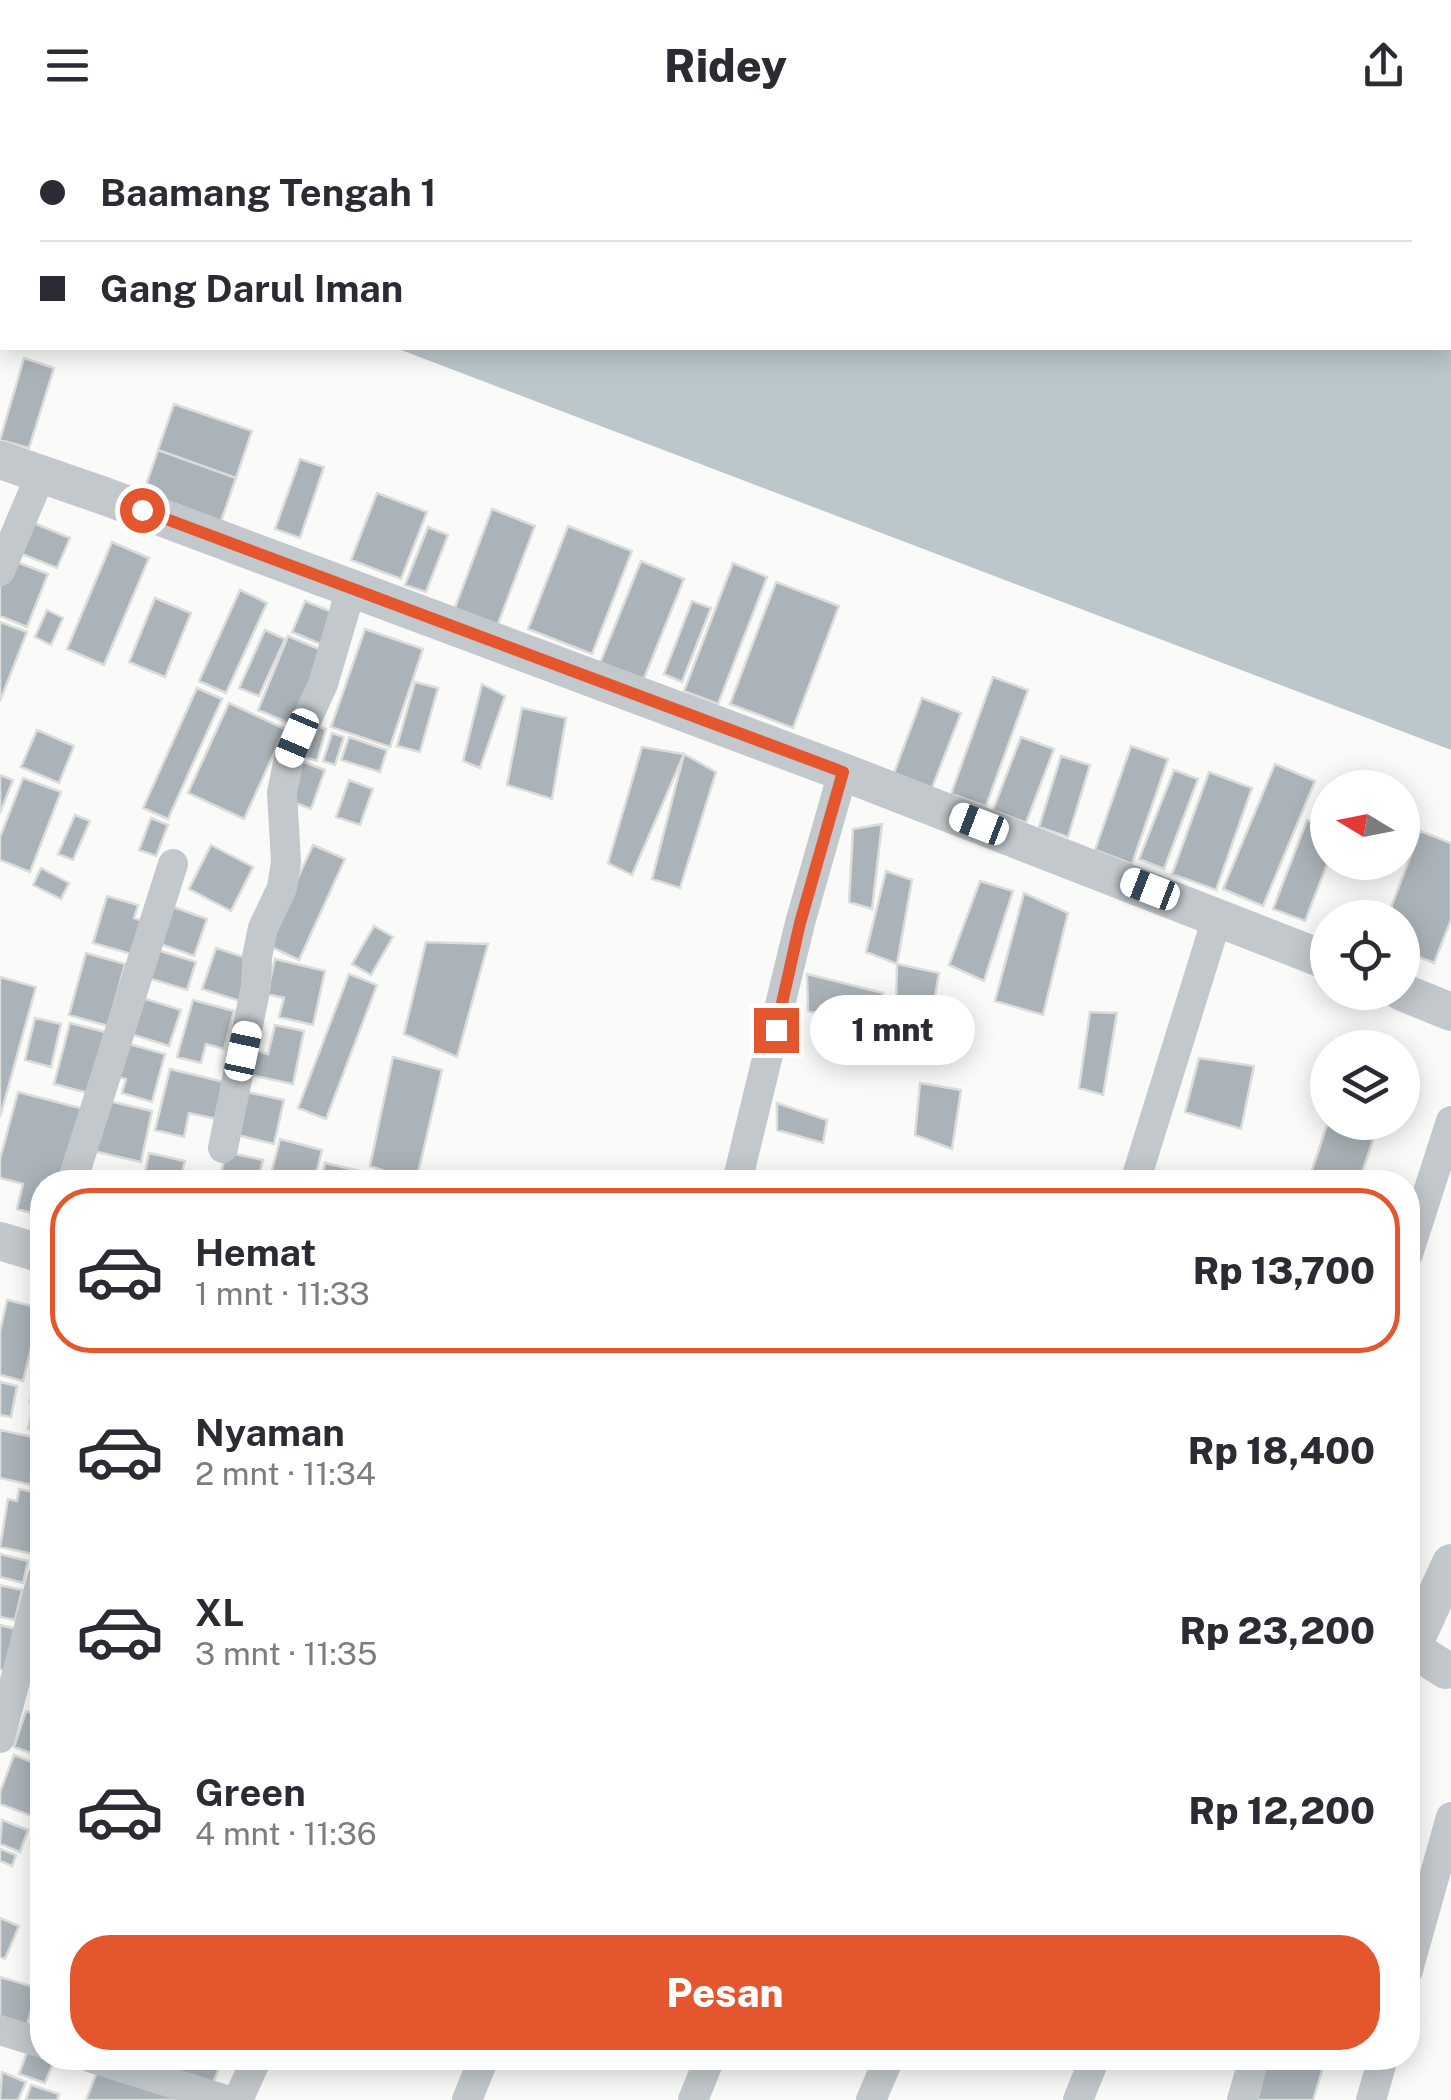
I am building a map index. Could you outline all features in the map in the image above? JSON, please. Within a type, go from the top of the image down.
[{"type":"street","points":[[0,460],[843,772],[1310,954]]},
{"type":"street","points":[[0,571],[41,474]]},
{"type":"street","points":[[223,1148],[256,986],[256,956],[282,888],[286,862],[282,793],[289,758],[324,684],[351,590]]},
{"type":"street","points":[[741,1170],[800,923],[843,772]]},
{"type":"street","points":[[76,1170],[173,864]]},
{"type":"street","points":[[1139,1170],[1218,916]]},
{"type":"street","points":[[1420,999],[1451,1012]]},
{"type":"street","points":[[1420,1217],[1451,1122]]},
{"type":"street","points":[[0,1241],[30,1250]]},
{"type":"street","points":[[0,1265],[30,1274]]},
{"type":"street","points":[[1420,1629],[1451,1564]]},
{"type":"street","points":[[0,1738],[30,1624]]},
{"type":"street","points":[[1420,1659],[1448,1671]]},
{"type":"street","points":[[1420,1927],[1451,1817]]},
{"type":"street","points":[[0,2030],[30,2039]]},
{"type":"street","points":[[130,2070],[226,2100]]},
{"type":"street","points":[[238,2100],[252,2070]]},
{"type":"street","points":[[466,2100],[479,2070]]},
{"type":"street","points":[[693,2100],[705,2070]]},
{"type":"street","points":[[871,2100],[884,2070]]},
{"type":"street","points":[[1078,2100],[1090,2070]]},
{"type":"street","points":[[1242,2100],[1251,2070]]},
{"type":"street","points":[[1370,2100],[1379,2070]]},
{"type":"shaded area","points":[[401,350],[1451,350],[1451,750]]},
{"type":"building","points":[[24,358],[54,368],[29,448],[0,440]]},
{"type":"building","points":[[174,404],[252,431],[236,478],[158,450]]},
{"type":"building","points":[[158,450],[236,478],[220,524],[142,497]]},
{"type":"building","points":[[300,459],[324,467],[300,538],[275,529]]},
{"type":"building","points":[[377,493],[427,512],[401,579],[351,560]]},
{"type":"building","points":[[492,509],[535,526],[496,629],[453,613]]},
{"type":"building","points":[[29,521],[70,538],[57,568],[17,552]]},
{"type":"building","points":[[568,526],[632,551],[592,654],[528,629]]},
{"type":"building","points":[[428,527],[448,535],[426,592],[405,585]]},
{"type":"building","points":[[112,542],[149,558],[104,665],[67,649]]},
{"type":"building","points":[[9,559],[48,574],[27,627],[0,616],[0,581]]},
{"type":"building","points":[[641,561],[684,579],[643,681],[600,663]]},
{"type":"building","points":[[733,563],[767,577],[718,704],[684,691]]},
{"type":"building","points":[[776,582],[839,606],[793,728],[730,704]]},
{"type":"building","points":[[240,590],[267,603],[226,693],[199,681]]},
{"type":"building","points":[[155,598],[191,613],[165,677],[129,662]]},
{"type":"building","points":[[305,601],[337,614],[325,646],[292,632]]},
{"type":"building","points":[[692,601],[711,608],[682,682],[664,674]]},
{"type":"building","points":[[47,610],[63,618],[51,645],[35,637]]},
{"type":"building","points":[[0,622],[27,632],[0,701]]},
{"type":"building","points":[[365,629],[423,649],[390,747],[331,727]]},
{"type":"building","points":[[265,630],[285,639],[259,696],[239,688]]},
{"type":"building","points":[[288,636],[326,652],[296,726],[258,710]]},
{"type":"building","points":[[993,677],[1028,690],[986,806],[951,794]]},
{"type":"building","points":[[415,682],[438,688],[420,752],[397,746]]},
{"type":"building","points":[[482,684],[505,696],[480,768],[463,761]]},
{"type":"building","points":[[197,688],[222,699],[168,819],[143,808]]},
{"type":"building","points":[[922,698],[961,713],[932,788],[894,773]]},
{"type":"building","points":[[229,703],[285,729],[244,819],[188,793]]},
{"type":"building","points":[[522,708],[566,718],[552,799],[507,785]]},
{"type":"building","points":[[315,725],[326,729],[317,761],[305,757]]},
{"type":"building","points":[[37,730],[74,746],[59,783],[21,767]]},
{"type":"building","points":[[332,733],[344,737],[335,765],[323,761]]},
{"type":"building","points":[[349,737],[387,750],[380,772],[341,760]]},
{"type":"building","points":[[1021,737],[1054,749],[1026,823],[993,810]]},
{"type":"building","points":[[1131,746],[1168,759],[1132,864],[1095,850]]},
{"type":"building","points":[[642,747],[684,754],[632,875],[608,863]]},
{"type":"building","points":[[684,754],[716,772],[680,888],[652,879]]},
{"type":"building","points":[[1061,756],[1090,765],[1068,837],[1039,827]]},
{"type":"building","points":[[301,761],[325,770],[311,809],[287,800]]},
{"type":"building","points":[[1275,764],[1310,779],[1310,793],[1263,906],[1223,889]]},
{"type":"building","points":[[1174,770],[1198,779],[1164,869],[1139,859]]},
{"type":"building","points":[[1209,772],[1252,788],[1216,890],[1172,874]]},
{"type":"building","points":[[0,775],[13,780],[0,813]]},
{"type":"building","points":[[23,778],[61,792],[30,872],[0,860],[0,837]]},
{"type":"building","points":[[349,780],[373,789],[360,825],[336,817]]},
{"type":"building","points":[[75,815],[90,821],[73,860],[58,854]]},
{"type":"building","points":[[151,818],[168,825],[156,856],[139,850]]},
{"type":"building","points":[[1307,820],[1310,821],[1310,880],[1321,880],[1305,921],[1273,909]]},
{"type":"building","points":[[882,824],[872,909],[849,902],[853,829]]},
{"type":"building","points":[[1420,831],[1451,843],[1451,920],[1434,963],[1420,957],[1420,900],[1394,900],[1401,880],[1420,880]]},
{"type":"building","points":[[211,845],[253,867],[231,911],[189,889]]},
{"type":"building","points":[[313,845],[345,859],[299,960],[267,945]]},
{"type":"building","points":[[41,868],[69,883],[61,899],[33,885]]},
{"type":"building","points":[[886,871],[912,880],[897,964],[866,952]]},
{"type":"building","points":[[980,881],[1013,891],[984,981],[949,965]]},
{"type":"building","points":[[1024,893],[1068,913],[1043,1015],[995,1001]]},
{"type":"building","points":[[107,896],[138,905],[134,918],[145,922],[135,955],[93,943]]},
{"type":"building","points":[[168,905],[207,919],[194,956],[155,942]]},
{"type":"building","points":[[374,926],[393,937],[371,975],[352,964]]},
{"type":"building","points":[[426,942],[488,944],[457,1057],[404,1034]]},
{"type":"building","points":[[216,948],[256,961],[243,1002],[202,989]]},
{"type":"building","points":[[154,949],[196,962],[187,990],[145,977]]},
{"type":"building","points":[[86,953],[125,964],[108,1026],[69,1015]]},
{"type":"building","points":[[275,959],[325,971],[313,1025],[279,1017],[284,998],[267,994]]},
{"type":"building","points":[[897,964],[939,973],[932,1014],[896,1007]]},
{"type":"building","points":[[349,974],[377,985],[326,1119],[298,1108]]},
{"type":"building","points":[[807,974],[883,993],[879,1031],[808,1011]]},
{"type":"building","points":[[0,977],[36,987],[0,1117]]},
{"type":"building","points":[[136,996],[181,1010],[169,1046],[124,1032]]},
{"type":"building","points":[[193,1000],[234,1011],[224,1049],[206,1044],[201,1063],[177,1057]]},
{"type":"building","points":[[1090,1012],[1117,1013],[1103,1095],[1079,1088]]},
{"type":"building","points":[[35,1018],[61,1024],[51,1067],[25,1060]]},
{"type":"building","points":[[70,1023],[105,1032],[88,1093],[54,1084]]},
{"type":"building","points":[[275,1025],[304,1031],[293,1084],[241,1073],[246,1049],[268,1054]]},
{"type":"building","points":[[122,1042],[165,1054],[152,1102],[122,1093],[126,1079],[112,1075]]},
{"type":"building","points":[[393,1057],[442,1070],[419,1170],[382,1170],[370,1166]]},
{"type":"building","points":[[1199,1058],[1254,1066],[1241,1129],[1185,1112]]},
{"type":"building","points":[[170,1069],[224,1082],[216,1119],[189,1113],[184,1137],[155,1130]]},
{"type":"building","points":[[920,1083],[961,1090],[952,1149],[915,1135]]},
{"type":"building","points":[[243,1091],[284,1100],[274,1144],[233,1134]]},
{"type":"building","points":[[18,1092],[84,1109],[67,1170],[30,1170],[30,1213],[17,1209],[23,1184],[0,1178],[0,1159]]},
{"type":"building","points":[[104,1100],[152,1111],[141,1162],[93,1151]]},
{"type":"building","points":[[777,1103],[827,1120],[823,1143],[777,1130]]},
{"type":"building","points":[[280,1139],[322,1150],[317,1170],[272,1170]]},
{"type":"building","points":[[1322,1140],[1373,1140],[1363,1170],[1312,1170]]},
{"type":"building","points":[[226,1152],[263,1160],[261,1170],[222,1170]]},
{"type":"building","points":[[149,1153],[185,1161],[183,1170],[145,1170]]},
{"type":"building","points":[[325,1163],[356,1170],[324,1170]]},
{"type":"building","points":[[7,1300],[30,1305],[30,1353],[23,1381],[0,1375],[0,1332]]},
{"type":"building","points":[[0,1382],[17,1386],[11,1417],[0,1415]]},
{"type":"building","points":[[0,1430],[30,1436],[30,1485],[0,1478]]},
{"type":"building","points":[[19,1489],[30,1491],[30,1553],[0,1547],[8,1499],[17,1501]]},
{"type":"building","points":[[0,1554],[28,1561],[23,1583],[0,1577]]},
{"type":"building","points":[[0,1585],[22,1590],[15,1620],[0,1617]]},
{"type":"building","points":[[0,1625],[16,1629],[7,1671],[0,1669]]},
{"type":"building","points":[[26,1711],[30,1712],[30,1753],[14,1747]]},
{"type":"building","points":[[14,1755],[30,1761],[30,1815],[0,1804],[0,1792]]},
{"type":"building","points":[[2,1820],[28,1830],[20,1852],[0,1844]]},
{"type":"building","points":[[0,1849],[16,1855],[12,1866],[0,1861]]},
{"type":"building","points":[[0,1918],[19,1926],[5,1959],[0,1957]]},
{"type":"building","points":[[0,1977],[30,1986],[26,2028],[0,2019]]},
{"type":"building","points":[[29,2047],[30,2070],[50,2070],[45,2083],[19,2074]]},
{"type":"building","points":[[98,2070],[106,2070],[180,2100],[86,2100]]},
{"type":"building","points":[[165,2070],[218,2070],[211,2088]]},
{"type":"building","points":[[1265,2070],[1322,2070],[1313,2100],[1257,2100]]},
{"type":"building","points":[[2,2072],[26,2082],[18,2100],[0,2100]]},
{"type":"building","points":[[31,2085],[59,2094],[57,2100],[26,2100]]},
{"type":"route","points":[[142,510],[843,772],[800,923],[776,1030]]}]
